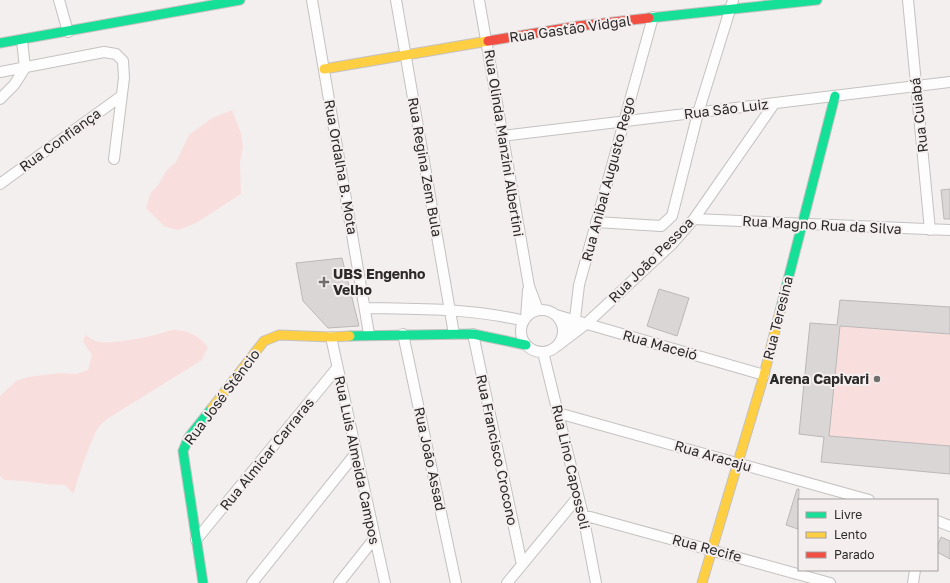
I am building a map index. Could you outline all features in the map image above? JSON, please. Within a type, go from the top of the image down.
[{"type":"street","points":[[59,0],[68,32]]},
{"type":"street","points":[[0,43],[240,0]]},
{"type":"street","name":"Rua Ordalha B. Mota","points":[[312,0],[369,334]]},
{"type":"street","name":"Rua Regina Zem Bula","points":[[396,0],[454,334]]},
{"type":"street","name":"Rua Olinda Manzini Albertini","points":[[479,0],[528,286],[538,310]]},
{"type":"street","name":"Rua Gastão Vidgal","points":[[324,69],[578,26],[653,17],[732,5],[817,0]]},
{"type":"street","name":"Rua Cuiabá","points":[[908,0],[930,230]]},
{"type":"street","points":[[596,222],[661,226],[672,216],[698,113],[732,5]]},
{"type":"street","name":"Rua Anibal Augusto Rego","points":[[560,342],[575,319],[579,285],[653,17]]},
{"type":"street","points":[[0,99],[14,85],[25,68],[22,40]]},
{"type":"street","name":"Rua Confiança","points":[[25,68],[104,52],[116,54],[123,61],[124,78],[120,97],[114,159]]},
{"type":"street","points":[[0,72],[25,68]]},
{"type":"street","name":"Rua São Luiz","points":[[502,136],[950,82]]},
{"type":"street","name":"Rua Teresina","points":[[702,583],[764,375],[835,96]]},
{"type":"street","name":"Rua Confiança","points":[[0,184],[120,97]]},
{"type":"street","name":"Rua João Pessoa","points":[[560,342],[586,324],[672,244],[694,219],[774,104]]},
{"type":"street","name":"Rua Magno Rua da Silva","points":[[694,219],[950,230]]},
{"type":"street","name":"Rua Olinda Manzini Albertini","points":[[525,320],[528,286]]},
{"type":"street","points":[[365,308],[449,310],[506,316],[525,320]]},
{"type":"street","points":[[538,310],[548,310],[556,315],[562,322],[564,332],[560,342],[551,350],[543,352],[534,350],[526,345],[522,337],[521,329],[525,320],[530,314],[538,310]]},
{"type":"street","name":"Rua Maceió","points":[[556,315],[575,319],[586,324],[764,375]]},
{"type":"street","name":"Rua José Stêncio","points":[[203,583],[183,451],[189,437],[264,341],[279,335],[331,337],[369,334],[473,334],[526,345]]},
{"type":"street","name":"Rua João Assad","points":[[403,334],[456,583]]},
{"type":"street","name":"Rua Francisco Crocono","points":[[473,334],[522,565]]},
{"type":"street","name":"Rua Luis Almeida Campos","points":[[331,337],[385,583]]},
{"type":"street","name":"Rua Lino Capossoli","points":[[543,352],[583,515],[596,583]]},
{"type":"street","name":"Rua Almicar Carraras","points":[[196,540],[337,368]]},
{"type":"street","name":"Rua Aracaju","points":[[558,413],[865,499]]},
{"type":"street","points":[[252,583],[356,453]]},
{"type":"street","points":[[507,583],[578,497]]},
{"type":"street","name":"Rua Recife","points":[[583,515],[712,549],[830,583]]},
{"type":"street","points":[[339,583],[374,538]]},
{"type":"street","points":[[914,583],[916,571]]},
{"type":"shaded area","points":[[232,110],[241,133],[243,147],[240,162],[241,194],[196,223],[179,230],[165,227],[146,208],[150,194],[159,184],[166,171],[176,162],[189,135],[212,118]]},
{"type":"shaded area","name":"Arena Capivari","points":[[840,300],[950,307],[950,474],[824,437],[799,434],[810,323],[837,325]]},
{"type":"shaded area","points":[[171,330],[187,332],[196,336],[204,343],[208,347],[202,360],[107,419],[98,428],[88,450],[74,494],[65,485],[4,480],[0,476],[0,396],[16,381],[28,377],[59,373],[76,374],[88,370],[92,355],[83,342],[85,335],[99,342],[115,342],[146,337]]},
{"type":"building","points":[[950,189],[950,219],[944,219],[941,190]]},
{"type":"building","name":"UBS Engenho Velho","points":[[342,258],[359,326],[328,328],[303,301],[296,263]]},
{"type":"building","points":[[659,289],[689,298],[677,336],[647,326]]},
{"type":"building","points":[[840,300],[950,307],[950,334],[840,326],[829,436],[950,446],[950,474],[821,462],[824,437],[799,434],[810,323],[837,325]]},
{"type":"building","points":[[797,489],[799,489],[798,529],[786,525]]},
{"type":"building","points":[[941,537],[950,541],[950,559],[938,553],[938,544]]},
{"type":"traffic: fast","points":[[0,43],[240,0]]},
{"type":"traffic: fast","points":[[649,18],[817,0]]},
{"type":"traffic: fast","points":[[780,311],[835,96]]},
{"type":"traffic: fast","points":[[350,336],[473,334],[526,345]]},
{"type":"traffic: fast","points":[[203,583],[183,451],[189,437],[212,408]]},
{"type":"traffic: slow","points":[[324,69],[488,41]]},
{"type":"traffic: slow","points":[[702,583],[764,375],[780,311]]},
{"type":"traffic: slow","points":[[212,408],[264,341],[279,335],[331,337],[350,336]]},
{"type":"traffic: jam","points":[[488,41],[578,26],[649,18]]},
{"type":"place","name":"UBS Engenho Velho","points":[[324,282]]},
{"type":"place","name":"Arena Capivari","points":[[877,379]]}]
